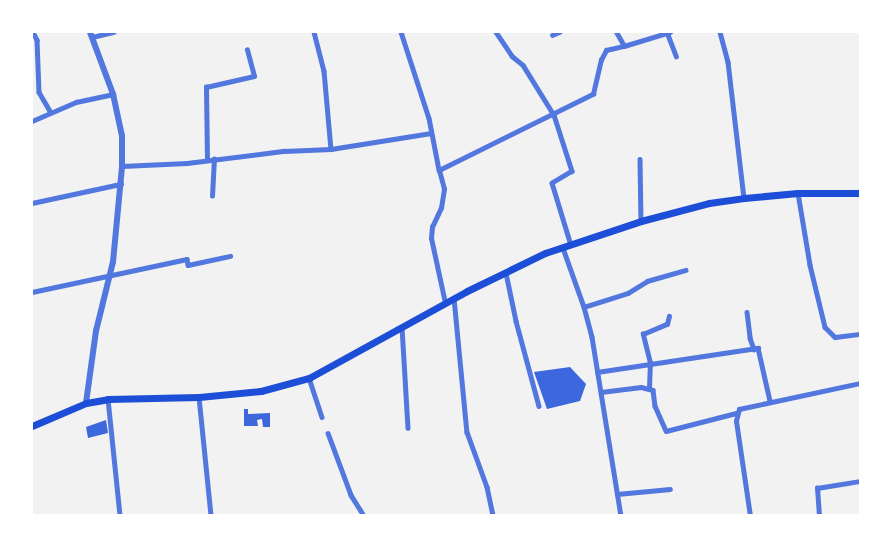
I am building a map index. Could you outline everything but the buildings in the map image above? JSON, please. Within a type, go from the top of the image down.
[{"type":"main road","points":[[32,426],[86,403],[108,399],[199,397],[261,392],[309,378],[454,298],[506,273],[562,248],[641,221],[709,202],[798,193],[861,193]]},
{"type":"street","points":[[33,32],[37,40],[39,92],[50,111]]},
{"type":"street","points":[[86,403],[96,331],[110,275],[122,165],[122,136],[113,94],[91,34],[113,32]]},
{"type":"street","points":[[314,32],[324,70],[331,149]]},
{"type":"street","points":[[401,32],[431,132],[444,189],[441,208],[432,227],[431,238],[445,303]]},
{"type":"street","points":[[495,32],[512,56],[523,65],[554,115],[572,171],[552,183],[571,245]]},
{"type":"street","points":[[552,35],[559,32]]},
{"type":"street","points":[[616,32],[624,46]]},
{"type":"street","points":[[439,170],[593,94],[601,60],[606,50],[669,32],[676,56]]},
{"type":"street","points":[[720,32],[728,62],[744,198]]},
{"type":"street","points":[[207,160],[206,87],[254,76],[247,50]]},
{"type":"street","points":[[32,121],[50,111],[113,94]]},
{"type":"street","points":[[122,165],[331,149],[431,132]]},
{"type":"street","points":[[212,196],[214,159]]},
{"type":"street","points":[[640,159],[641,221]]},
{"type":"street","points":[[32,203],[121,184]]},
{"type":"street","points":[[798,193],[810,265],[825,327],[835,337],[861,334]]},
{"type":"street","points":[[562,248],[584,307],[601,392],[621,516]]},
{"type":"street","points":[[32,292],[187,259],[188,265],[230,256]]},
{"type":"street","points":[[584,307],[622,296],[647,281],[685,270]]},
{"type":"street","points":[[506,273],[516,321],[539,406]]},
{"type":"street","points":[[454,298],[467,432],[488,487],[493,516]]},
{"type":"street","points":[[747,312],[750,338],[754,349]]},
{"type":"street","points":[[649,389],[650,363],[643,334],[667,324],[669,316]]},
{"type":"street","points":[[402,327],[408,428]]},
{"type":"street","points":[[597,372],[758,348],[770,401]]},
{"type":"street","points":[[309,378],[322,417]]},
{"type":"street","points":[[601,392],[641,387],[653,390],[655,406],[666,430],[736,413],[746,406],[861,383]]},
{"type":"street","points":[[199,397],[211,516]]},
{"type":"street","points":[[108,399],[120,516]]},
{"type":"street","points":[[736,413],[750,516]]},
{"type":"street","points":[[328,434],[351,495],[364,516]]},
{"type":"street","points":[[819,516],[817,488],[861,481]]},
{"type":"street","points":[[617,494],[670,489]]}]
